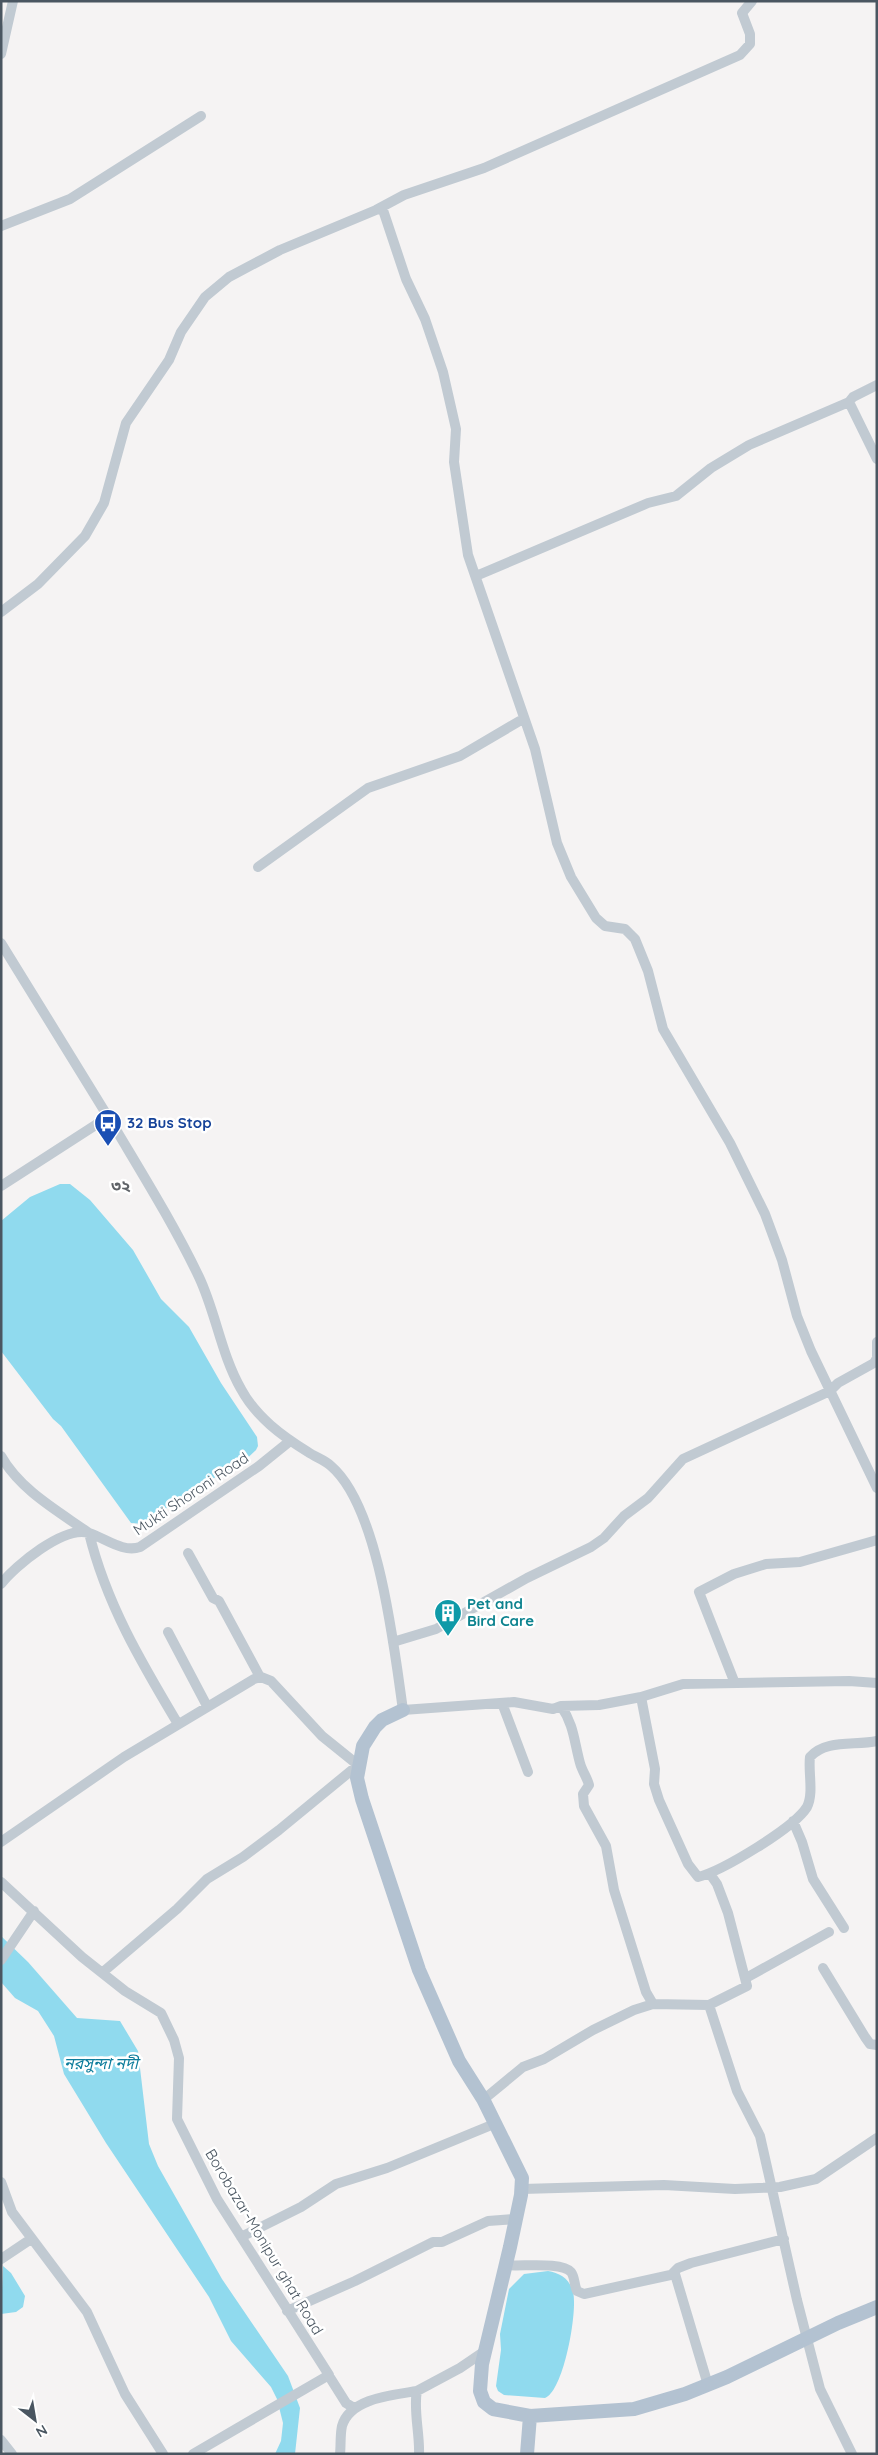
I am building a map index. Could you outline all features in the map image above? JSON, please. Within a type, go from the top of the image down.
[{"type":"main road","points":[[404,1710],[382,1720],[363,1746],[357,1778],[362,1799],[419,1970],[459,2061],[484,2100],[494,2124],[522,2178],[522,2189],[485,2350],[480,2391],[484,2402],[493,2409],[530,2416],[634,2409],[708,2385],[877,2307]]},
{"type":"main road","points":[[527,2454],[530,2416]]},
{"type":"street","points":[[1,54],[13,1]]},
{"type":"street","points":[[1,612],[38,584],[85,536],[104,503],[126,423],[168,360],[181,332],[205,297],[229,277],[280,250],[382,207],[404,194],[484,168],[740,55],[750,44],[750,34],[742,13],[752,1]]},
{"type":"street","points":[[1,226],[70,199],[200,116]]},
{"type":"street","points":[[382,207],[406,279],[425,319],[443,372],[456,429],[454,462],[461,519],[468,555],[523,719],[535,748],[557,843],[571,877],[600,922],[609,927],[625,929],[635,939],[648,971],[666,1034],[730,1143],[765,1214],[782,1260],[797,1316],[830,1391],[877,1488]]},
{"type":"street","points":[[476,576],[648,503],[676,496],[711,468],[749,446],[849,402],[853,397],[877,385]]},
{"type":"street","points":[[849,402],[877,459]]},
{"type":"street","points":[[258,866],[368,788],[460,756],[523,719]]},
{"type":"street","points":[[1,943],[161,1204],[199,1277],[224,1350],[240,1389],[258,1414],[290,1441],[331,1465],[346,1483],[370,1535],[378,1563],[404,1710],[514,1702],[553,1709],[561,1706],[599,1705],[641,1697],[683,1684],[734,1681],[848,1681],[877,1683]]},
{"type":"street","points":[[1,1186],[108,1117]]},
{"type":"street","points":[[393,1642],[436,1628],[527,1578],[591,1547],[604,1538],[624,1516],[648,1498],[686,1457],[830,1391],[838,1383],[874,1363],[877,1357],[877,1342]]},
{"type":"street","name":"Mukti Shoroni Road","points":[[1,1584],[15,1568],[34,1554],[68,1534],[89,1533],[128,1548],[140,1547],[259,1466],[290,1441]]},
{"type":"street","points":[[1,1456],[20,1481],[48,1505],[89,1533],[96,1561],[112,1605],[178,1724]]},
{"type":"street","points":[[734,1681],[699,1592],[734,1574],[756,1566],[800,1562],[877,1540]]},
{"type":"street","points":[[188,1554],[213,1598],[219,1601],[260,1678]]},
{"type":"street","points":[[168,1632],[207,1706]]},
{"type":"street","points":[[1,1842],[89,1780],[207,1706],[254,1679],[266,1678],[279,1688],[322,1736],[358,1765],[279,1830],[206,1879],[177,1909],[103,1972]]},
{"type":"street","points":[[641,1697],[656,1770],[654,1784],[659,1800],[692,1871],[698,1877],[710,1874],[764,1842],[793,1821],[807,1806],[810,1796],[810,1757],[816,1750],[840,1743],[877,1741]]},
{"type":"street","points":[[502,1703],[528,1772]]},
{"type":"street","points":[[561,1706],[570,1719],[581,1766],[589,1785],[583,1794],[584,1806],[606,1846],[614,1890],[646,1992],[653,2004]]},
{"type":"street","points":[[793,1821],[802,1842],[813,1879],[844,1928]]},
{"type":"street","points":[[484,2100],[524,2067],[544,2059],[619,2017],[653,2004],[709,2005],[747,1986],[728,1913],[717,1884],[710,1874]]},
{"type":"street","name":"Borobazar-Monipur ghat Road","points":[[1,1882],[34,1911],[55,1934],[125,1991],[161,2013],[174,2040],[179,2058],[176,2119],[217,2199],[346,2403],[354,2408]]},
{"type":"street","points":[[1,1960],[34,1911]]},
{"type":"street","points":[[746,1978],[829,1932]]},
{"type":"street","points":[[823,1968],[865,2037],[870,2044],[877,2045]]},
{"type":"street","points":[[709,2005],[737,2091],[760,2136],[820,2390],[852,2454]]},
{"type":"street","points":[[241,2237],[301,2207],[336,2184],[387,2168],[494,2124]]},
{"type":"street","points":[[522,2189],[664,2185],[735,2189],[803,2183],[816,2179],[877,2138]]},
{"type":"street","points":[[1,2182],[12,2212],[87,2312],[125,2394],[163,2454]]},
{"type":"street","points":[[287,2311],[355,2281],[433,2242],[442,2242],[488,2221],[515,2219]]},
{"type":"street","points":[[1,2259],[31,2239]]},
{"type":"street","points":[[505,2265],[566,2268],[571,2272],[577,2291],[584,2294],[649,2281],[673,2274],[678,2268],[691,2263],[784,2239]]},
{"type":"street","points":[[673,2274],[679,2284],[708,2385]]},
{"type":"street","points":[[340,2454],[342,2427],[348,2414],[354,2408],[417,2391],[465,2365],[485,2350]]},
{"type":"street","points":[[193,2454],[273,2406],[329,2376]]},
{"type":"street","points":[[417,2391],[419,2454]]},
{"type":"street","points":[[1,2440],[12,2454]]},
{"type":"water","points":[[60,1184],[70,1184],[90,1200],[133,1250],[161,1299],[189,1327],[221,1383],[257,1437],[258,1446],[256,1450],[238,1467],[199,1485],[144,1524],[131,1523],[61,1426],[53,1419],[1,1351],[1,1221],[30,1197]]},
{"type":"water","name":"নরসুন্দা নদী","points":[[1,1936],[28,1962],[77,2018],[120,2021],[138,2051],[149,2144],[158,2166],[222,2279],[288,2376],[300,2408],[295,2454],[275,2454],[281,2441],[283,2423],[277,2399],[271,2387],[231,2341],[209,2297],[106,2143],[64,2074],[54,2036],[38,2011],[15,1998],[1,1982]]},
{"type":"water","points":[[3,2266],[11,2273],[25,2296],[23,2307],[16,2312],[1,2314]]},
{"type":"water","points":[[548,2271],[564,2277],[572,2287],[573,2292],[571,2332],[564,2366],[552,2392],[545,2398],[504,2395],[498,2391],[496,2386],[501,2350],[500,2334],[509,2289],[524,2274]]},
{"type":"place","name":"32 Bus Stop","points":[[108,1147]]},
{"type":"place","name":"Pet and Bird Care","points":[[448,1637]]},
{"type":"district","name":"৩২","points":[[121,1185]]}]
